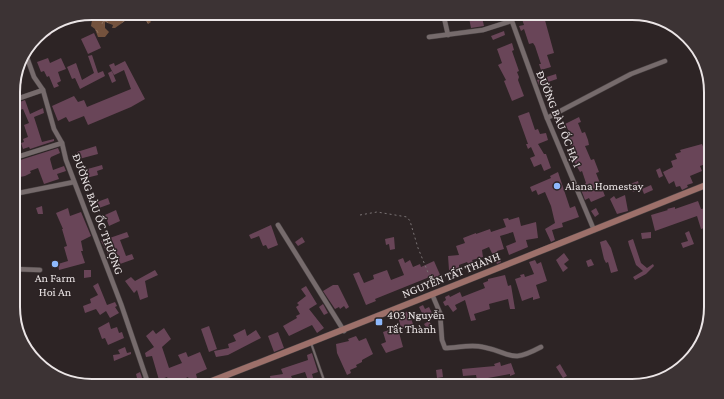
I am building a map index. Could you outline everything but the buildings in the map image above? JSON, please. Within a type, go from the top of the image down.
[{"type":"main road","name":"NGUYỄN TẤT THÀNH","points":[[217,379],[311,342],[344,331],[434,293],[704,186]]},
{"type":"street","points":[[445,20],[448,35]]},
{"type":"street","points":[[429,37],[483,30],[511,21]]},
{"type":"street","name":"ĐƯỜNG BÀU ỐC HẠ 1","points":[[511,21],[547,118],[594,230]]},
{"type":"street","name":"ĐƯỜNG BÀU ỐC THƯỢNG","points":[[28,59],[34,76],[43,90],[54,129],[62,143],[66,160],[121,304],[147,379]]},
{"type":"street","points":[[547,118],[631,74],[665,61]]},
{"type":"street","points":[[20,98],[43,90]]},
{"type":"street","points":[[20,156],[62,143]]},
{"type":"street","points":[[20,193],[74,182]]},
{"type":"street","points":[[278,225],[344,331]]},
{"type":"street","points":[[20,269],[40,270]]},
{"type":"street","points":[[434,293],[441,316],[442,340],[444,348],[479,346],[506,355],[520,356],[541,347]]},
{"type":"lane","points":[[311,342],[324,379]]},
{"type":"path","points":[[360,215],[377,212],[407,217],[410,221],[434,293]]},
{"type":"green space","points":[[92,20],[126,20],[115,28],[112,28],[113,25],[105,22],[105,28],[109,32],[105,37],[98,37],[95,29],[91,26]]},
{"type":"green space","points":[[146,20],[149,20],[151,22],[148,24]]},
{"type":"place","name":"Alana Homestay","points":[[557,186]]},
{"type":"place","name":"An Farm Hoi An","points":[[55,264]]},
{"type":"place","name":"403 Nguyễn Tất Thành","points":[[379,322]]}]
